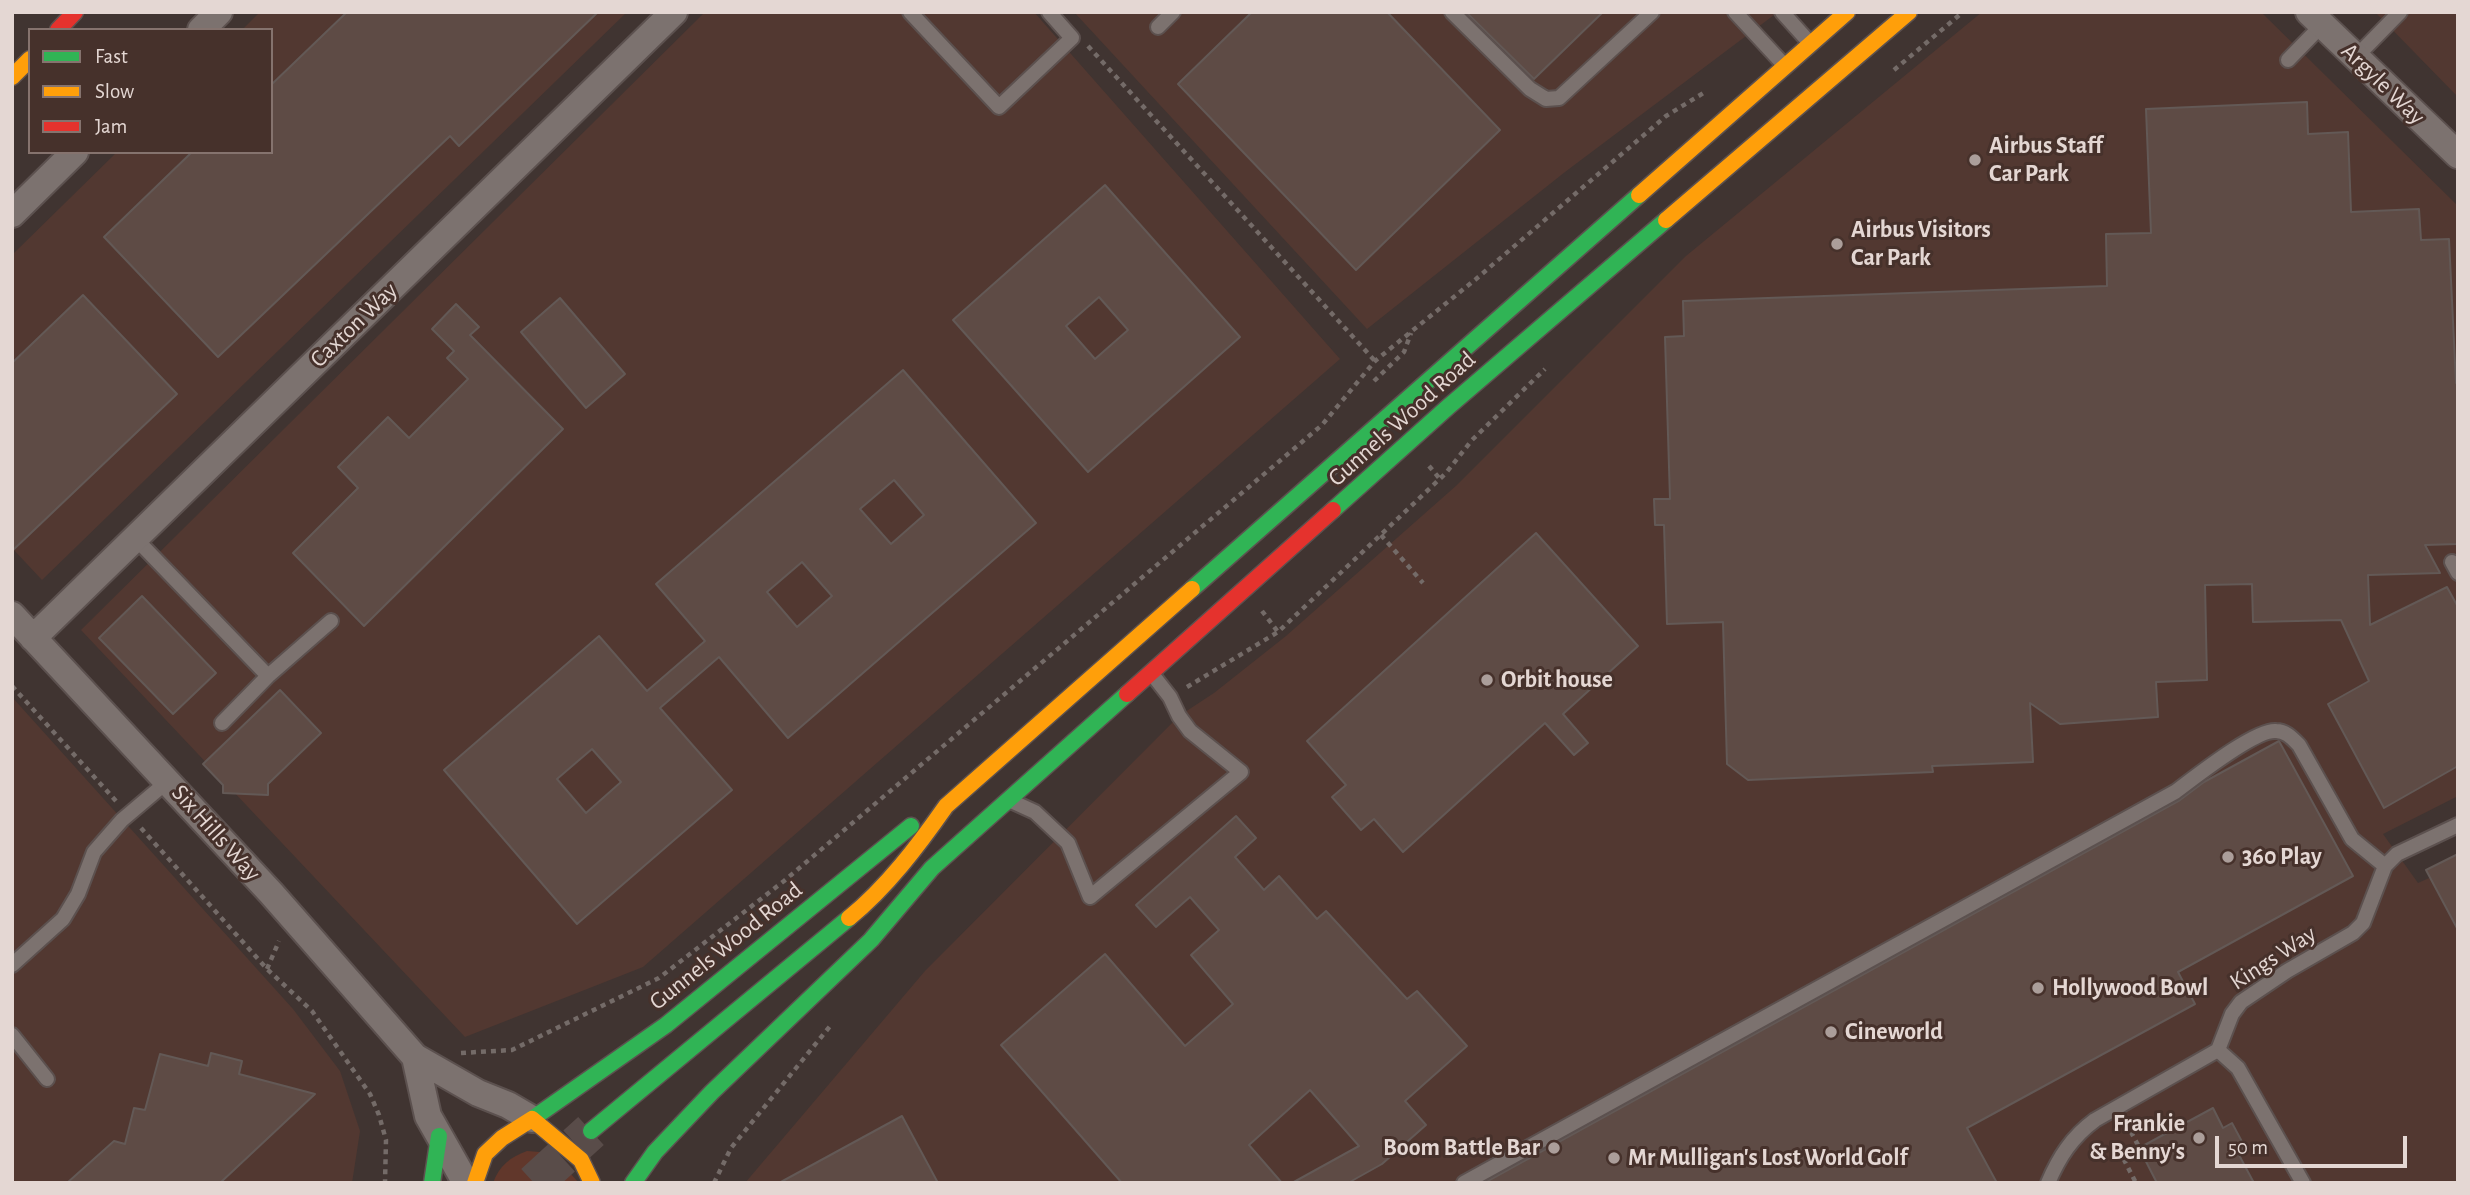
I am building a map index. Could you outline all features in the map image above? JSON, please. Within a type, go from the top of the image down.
[{"type":"main road","points":[[60,28],[75,12]]},
{"type":"main road","name":"Gunnels Wood Road","points":[[475,1183],[485,1154],[502,1138],[596,1076],[666,1025],[906,828],[946,806],[1847,12]]},
{"type":"main road","name":"Gunnels Wood Road","points":[[633,1183],[655,1152],[712,1092],[871,940],[932,868],[1448,407],[1909,12]]},
{"type":"main road","points":[[12,77],[28,61]]},
{"type":"main road","name":"Gunnels Wood Road","points":[[591,1130],[861,908],[921,842],[946,806]]},
{"type":"main road","name":"Gunnels Wood Road","points":[[861,908],[932,868]]},
{"type":"main road","points":[[532,1119],[581,1160],[592,1183]]},
{"type":"main road","points":[[432,1183],[439,1136]]},
{"type":"street","points":[[203,28],[219,12]]},
{"type":"street","name":"Caxton Way","points":[[33,638],[674,12]]},
{"type":"street","name":"Argyle Way","points":[[2316,19],[2458,155]]},
{"type":"street","points":[[12,214],[73,154]]},
{"type":"street","name":"Six Hills Way","points":[[12,615],[291,915],[415,1056],[478,1093],[508,1105],[532,1119]]},
{"type":"street","name":"Six Hills Way","points":[[415,1056],[428,1116],[466,1183]]},
{"type":"lane","points":[[910,12],[999,107],[1072,38],[1049,12]]},
{"type":"lane","points":[[1158,27],[1173,12]]},
{"type":"lane","points":[[1452,12],[1530,89],[1546,99],[1559,98],[1652,12]]},
{"type":"lane","points":[[1735,12],[1786,67]]},
{"type":"lane","points":[[1782,12],[1810,43]]},
{"type":"lane","points":[[2356,57],[2400,12]]},
{"type":"lane","points":[[2288,61],[2316,19]]},
{"type":"lane","points":[[136,539],[268,676]]},
{"type":"lane","points":[[222,723],[268,676],[331,621]]},
{"type":"lane","points":[[1008,799],[1035,812],[1068,843],[1090,898],[1241,772],[1190,731],[1170,697],[1151,673]]},
{"type":"lane","points":[[1464,1183],[2175,792],[2238,747],[2262,734],[2274,730],[2288,734],[2299,745],[2352,839],[2385,866],[2407,848],[2458,825]]},
{"type":"lane","points":[[12,965],[63,919],[78,894],[94,852],[129,815],[168,781]]},
{"type":"lane","name":"Kings Way","points":[[2218,1050],[2232,1014],[2241,1002],[2287,971],[2353,933],[2363,923],[2385,866]]},
{"type":"lane","points":[[12,1035],[47,1079]]},
{"type":"lane","points":[[2048,1183],[2063,1152],[2086,1126],[2218,1050],[2238,1068],[2304,1183]]},
{"type":"path","points":[[1889,74],[1963,12]]},
{"type":"path","points":[[1086,43],[1375,361]]},
{"type":"path","points":[[457,1054],[512,1050],[659,978],[784,881],[1322,425],[1375,361],[1666,116],[1712,87]]},
{"type":"path","points":[[1374,381],[1404,352],[1412,332]]},
{"type":"path","points":[[1170,697],[1278,632],[1440,479],[1472,440],[1546,368]]},
{"type":"path","points":[[1422,459],[1440,479]]},
{"type":"path","points":[[1381,535],[1423,583]]},
{"type":"path","points":[[1256,603],[1278,632]]},
{"type":"path","points":[[12,686],[267,970],[312,1011],[370,1094],[386,1140],[385,1183]]},
{"type":"path","points":[[714,1183],[731,1148],[833,1024]]},
{"type":"path","points":[[2136,1183],[2121,1154],[2138,1144]]},
{"type":"shaded area","points":[[260,12],[627,12],[42,580],[12,548],[12,255],[115,154],[273,154],[273,28],[244,28]]},
{"type":"shaded area","points":[[705,12],[1034,12],[1340,359],[643,967],[465,1037],[81,630]]},
{"type":"shaded area","points":[[1074,12],[1778,12],[1565,172],[1367,329]]},
{"type":"shaded area","points":[[1982,12],[2261,12],[2458,206],[2458,796],[2383,834],[2418,883],[2458,865],[2458,1183],[745,1183],[925,971],[1179,716],[1214,693],[1286,636],[1457,485],[1686,256]]},
{"type":"shaded area","points":[[2375,12],[2458,12],[2458,97]]},
{"type":"shaded area","points":[[12,697],[293,1009],[340,1071],[360,1131],[352,1183],[12,1183]]},
{"type":"shaded area","points":[[527,1151],[552,1153],[579,1183],[493,1183],[506,1163]]},
{"type":"building","points":[[347,12],[598,12],[459,146],[450,136],[218,357],[104,237],[190,154],[273,154],[273,83]]},
{"type":"building","points":[[1252,12],[1387,12],[1500,130],[1356,270],[1178,84]]},
{"type":"building","points":[[1466,12],[1603,12],[1534,79]]},
{"type":"building","points":[[2307,102],[2308,134],[2348,132],[2351,212],[2419,209],[2421,240],[2449,239],[2458,383],[2458,544],[2425,545],[2440,573],[2368,575],[2370,625],[2447,587],[2458,607],[2458,766],[2384,808],[2328,704],[2369,681],[2341,620],[2253,622],[2252,584],[2205,585],[2207,680],[2156,682],[2158,717],[2060,724],[2030,703],[2033,762],[1932,766],[1933,772],[1748,780],[1727,764],[1723,622],[1667,624],[1664,525],[1655,525],[1654,499],[1670,499],[1665,337],[1684,336],[1683,301],[2107,286],[2106,234],[2151,233],[2146,109]]},
{"type":"building","points":[[1105,185],[1240,337],[1088,472],[953,320]],"holes":[[[1099,297],[1128,330],[1095,359],[1066,326]]]},
{"type":"building","points":[[83,295],[177,394],[12,551],[12,363]]},
{"type":"building","points":[[560,298],[625,374],[586,408],[521,332]]},
{"type":"building","points":[[456,304],[479,327],[470,335],[563,429],[364,626],[293,553],[358,488],[338,467],[388,417],[409,438],[468,379],[447,358],[454,351],[432,329]]},
{"type":"building","points":[[903,370],[1036,523],[788,738],[719,657],[660,708],[732,790],[577,924],[444,770],[599,636],[647,691],[705,641],[656,584]],"holes":[[[894,480],[924,515],[891,544],[860,509]],[[802,562],[832,596],[797,627],[767,592]],[[592,749],[621,782],[586,813],[557,779]]]},
{"type":"building","name":"Orbit house","points":[[1536,533],[1638,646],[1563,714],[1588,743],[1574,755],[1545,723],[1403,852],[1374,819],[1361,830],[1332,797],[1346,785],[1307,741]]},
{"type":"building","points":[[142,596],[216,673],[173,714],[99,638]]},
{"type":"building","points":[[280,690],[321,733],[268,784],[268,795],[223,793],[223,785],[203,764]]},
{"type":"building","points":[[2279,741],[2353,876],[2178,972],[2195,1004],[1967,1128],[1997,1183],[1484,1183],[2180,800],[2204,782]]},
{"type":"building","points":[[1236,816],[1256,838],[1235,857],[1264,890],[1279,876],[1317,919],[1326,911],[1407,999],[1417,991],[1467,1046],[1405,1101],[1426,1125],[1382,1164],[1348,1183],[1292,1183],[1359,1146],[1310,1090],[1249,1145],[1282,1183],[1122,1183],[1001,1045],[1105,954],[1185,1046],[1233,1004],[1191,955],[1219,930],[1190,897],[1156,927],[1136,905]]},
{"type":"building","points":[[2458,854],[2458,930],[2426,870]]},
{"type":"building","points":[[211,1053],[242,1061],[239,1074],[315,1094],[220,1183],[67,1183],[114,1141],[125,1144],[134,1108],[145,1110],[160,1054],[208,1066]]},
{"type":"building","name":"Frankie & Benny's","points":[[2213,1108],[2223,1128],[2232,1123],[2247,1151],[2239,1155],[2254,1183],[2157,1183],[2139,1148]]},
{"type":"building","points":[[902,1116],[938,1183],[779,1183]]},
{"type":"tunnel","points":[[534,1183],[591,1131]]},
{"type":"traffic: fast","points":[[1192,589],[1639,195]]},
{"type":"traffic: fast","points":[[1333,510],[1448,407],[1666,220]]},
{"type":"traffic: fast","points":[[633,1183],[655,1152],[712,1092],[871,940],[932,868],[1127,694]]},
{"type":"traffic: fast","points":[[532,1119],[666,1025],[911,826]]},
{"type":"traffic: fast","points":[[591,1131],[849,918]]},
{"type":"traffic: fast","points":[[432,1183],[439,1136]]},
{"type":"traffic: slow","points":[[1639,195],[1847,12]]},
{"type":"traffic: slow","points":[[1666,220],[1909,12]]},
{"type":"traffic: slow","points":[[12,77],[28,61]]},
{"type":"traffic: slow","points":[[849,918],[901,865],[946,806],[1192,589]]},
{"type":"traffic: slow","points":[[475,1183],[485,1154],[502,1138],[532,1119],[581,1160],[592,1183]]},
{"type":"traffic: jam","points":[[60,28],[75,12]]},
{"type":"traffic: jam","points":[[1127,694],[1333,510]]},
{"type":"place","name":"Airbus Staff Car Park","points":[[1975,160]]},
{"type":"place","name":"Airbus Visitors Car Park","points":[[1837,244]]},
{"type":"place","name":"Orbit house","points":[[1487,680]]},
{"type":"place","name":"360 Play","points":[[2228,857]]},
{"type":"place","name":"Hollywood Bowl","points":[[2038,988]]},
{"type":"place","name":"Cineworld","points":[[1831,1032]]},
{"type":"place","name":"Frankie & Benny's","points":[[2199,1138]]},
{"type":"place","name":"Boom Battle Bar","points":[[1554,1148]]},
{"type":"place","name":"Mr Mulligan's Lost World Golf","points":[[1614,1158]]}]
